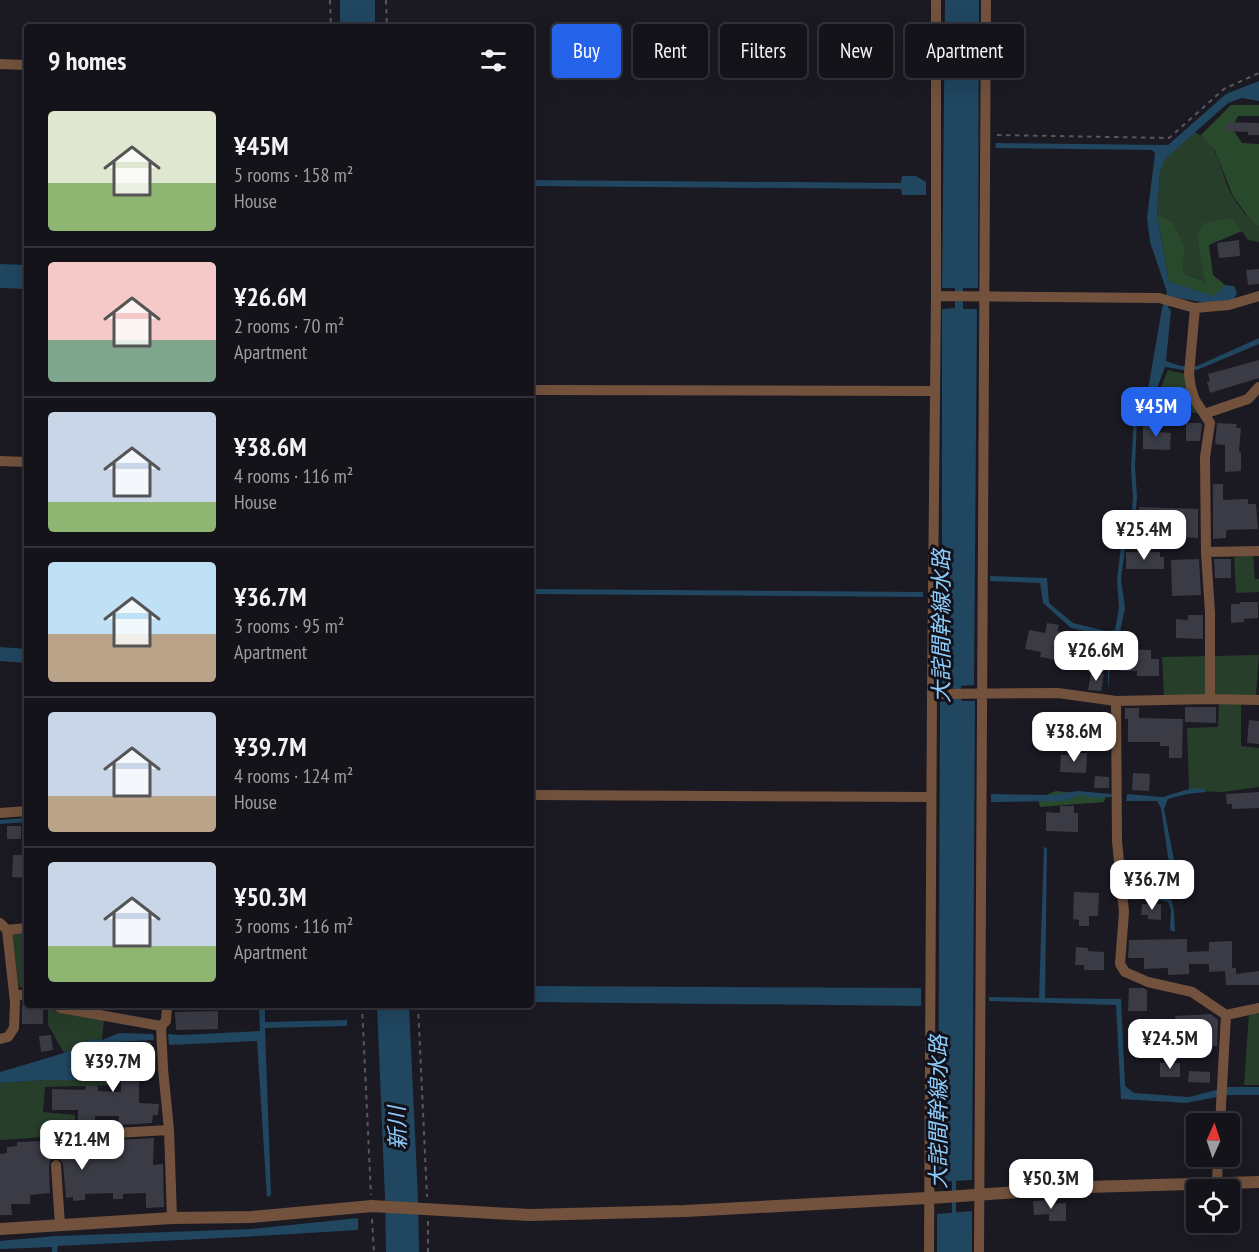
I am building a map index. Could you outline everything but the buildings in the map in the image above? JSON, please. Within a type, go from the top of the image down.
[{"type":"street","points":[[929,1252],[936,0]]},
{"type":"street","points":[[979,1252],[986,0]]},
{"type":"street","points":[[0,64],[24,65]]},
{"type":"street","points":[[936,296],[1159,298],[1195,308],[1230,304],[1259,296]]},
{"type":"street","points":[[1195,308],[1189,374],[1195,400],[1210,423],[1205,457],[1210,699]]},
{"type":"street","points":[[1204,414],[1248,399],[1259,387]]},
{"type":"street","points":[[534,390],[934,392]]},
{"type":"street","points":[[0,461],[24,462]]},
{"type":"street","points":[[1206,552],[1259,551]]},
{"type":"street","points":[[932,694],[1058,693],[1116,701],[1259,700]]},
{"type":"street","points":[[1116,701],[1118,841],[1124,912],[1120,964],[1125,972],[1148,982],[1192,992],[1226,1015],[1259,1008]]},
{"type":"street","points":[[534,795],[930,797]]},
{"type":"street","points":[[0,813],[24,811]]},
{"type":"street","points":[[0,1039],[8,1036],[14,1028],[14,995],[3,926],[24,928]]},
{"type":"street","points":[[14,995],[24,994]]},
{"type":"street","points":[[61,1008],[161,1026]]},
{"type":"street","points":[[167,1008],[166,1021],[161,1026],[170,1130],[172,1218]]},
{"type":"street","points":[[1220,1113],[1226,1015]]},
{"type":"street","points":[[79,1135],[170,1130]]},
{"type":"street","points":[[56,1165],[60,1225]]},
{"type":"street","points":[[1240,1183],[1259,1182]]},
{"type":"street","points":[[0,1229],[172,1218],[251,1217],[372,1206],[529,1215],[685,1211],[1087,1187],[1186,1185]]},
{"type":"path","points":[[330,0],[331,24]]},
{"type":"path","points":[[386,0],[387,24]]},
{"type":"path","points":[[985,135],[1169,138],[1224,89],[1259,73]]},
{"type":"path","points":[[362,1008],[374,1252]]},
{"type":"path","points":[[418,1008],[429,1252]]},
{"type":"green space","points":[[1231,105],[1259,105],[1259,116],[1238,116],[1232,128],[1242,143],[1259,144],[1259,226],[1254,225],[1233,196],[1215,151],[1201,135]]},
{"type":"green space","points":[[1195,132],[1204,138],[1215,152],[1233,197],[1240,208],[1254,225],[1259,226],[1259,242],[1248,240],[1233,218],[1197,236],[1206,281],[1183,274],[1173,222],[1157,214],[1163,160]]},
{"type":"green space","points":[[1157,214],[1173,222],[1184,246],[1183,274],[1205,281],[1197,236],[1204,223],[1233,218],[1242,231],[1209,245],[1213,275],[1225,285],[1215,297],[1169,282]]},
{"type":"green space","points":[[1168,370],[1185,374],[1186,393],[1198,413],[1152,410]]},
{"type":"green space","points":[[1253,555],[1255,579],[1259,579],[1259,592],[1236,593],[1234,557]]},
{"type":"green space","points":[[1259,655],[1256,695],[1164,696],[1162,657]]},
{"type":"green space","points":[[1219,704],[1241,704],[1241,746],[1259,748],[1259,787],[1223,792],[1189,791],[1187,728],[1218,727]]},
{"type":"green space","points":[[1056,791],[1106,796],[1104,802],[1040,807],[1038,798]]},
{"type":"green space","points":[[24,933],[24,988],[19,987],[12,934]]},
{"type":"green space","points":[[48,1008],[104,1019],[102,1040],[92,1039],[64,1053],[48,1025]]},
{"type":"green space","points":[[1259,1012],[1259,1085],[1244,1085],[1249,1014]]},
{"type":"green space","points":[[116,1042],[115,1085],[45,1087],[43,1112],[75,1115],[75,1135],[0,1140],[0,1083],[76,1080],[100,1063],[106,1047]]},
{"type":"water","points":[[340,0],[375,0],[375,24],[340,24]]},
{"type":"water","points":[[945,0],[979,0],[979,24],[945,24]]},
{"type":"water","points":[[944,78],[979,78],[978,288],[963,288],[963,309],[977,309],[974,685],[961,686],[962,701],[975,701],[972,1180],[938,1182],[940,702],[953,701],[953,685],[942,685],[942,309],[955,308],[955,288],[942,288]]},
{"type":"water","points":[[1259,81],[1259,101],[1242,98],[1228,103],[1164,160],[1160,173],[1157,214],[1169,282],[1214,296],[1225,285],[1234,286],[1237,293],[1234,299],[1207,303],[1172,297],[1168,307],[1171,311],[1166,361],[1181,366],[1197,366],[1259,338],[1259,344],[1197,370],[1165,367],[1149,410],[1137,419],[1135,466],[1137,497],[1133,544],[1125,549],[1121,579],[1125,608],[1120,632],[1109,637],[1111,654],[1108,691],[1108,657],[1105,636],[1071,628],[1043,603],[1040,583],[990,581],[990,576],[1047,578],[1049,603],[1073,623],[1106,631],[1115,630],[1119,608],[1117,579],[1121,546],[1129,541],[1133,498],[1131,468],[1134,416],[1145,407],[1162,308],[1167,292],[1150,242],[1147,218],[1155,153],[1152,150],[995,148],[996,143],[1168,145],[1226,94]]},
{"type":"water","points":[[902,176],[916,176],[926,182],[926,195],[902,195],[901,189],[534,186],[534,180],[901,183]]},
{"type":"water","points":[[0,264],[24,265],[24,289],[0,288]]},
{"type":"water","points":[[534,589],[923,592],[923,597],[534,594]]},
{"type":"water","points":[[0,647],[24,649],[24,663],[0,661]]},
{"type":"water","points":[[1192,788],[1204,789],[1206,792],[1168,799],[1164,809],[1177,875],[1171,898],[1175,932],[1170,930],[1171,909],[1168,902],[1153,898],[1132,900],[1127,896],[1128,893],[1138,899],[1158,895],[1167,898],[1173,877],[1161,808],[1157,801],[1126,801],[1127,794],[1163,797]]},
{"type":"water","points":[[1078,791],[1111,794],[1112,797],[1093,798],[1081,795],[1065,801],[991,802],[991,794],[1053,795]]},
{"type":"water","points":[[1044,847],[1047,848],[1045,998],[1121,999],[1125,1086],[1134,1093],[1189,1097],[1228,1087],[1259,1087],[1259,1095],[1227,1095],[1186,1103],[1121,1099],[1116,1005],[989,1001],[989,997],[1039,998]]},
{"type":"water","points":[[534,986],[921,988],[921,1006],[534,1002]]},
{"type":"water","points":[[259,1008],[265,1008],[265,1022],[347,1020],[347,1026],[265,1028],[271,1195],[267,1197],[257,1041],[169,1045],[168,1034],[260,1031]]},
{"type":"water","name":"新川","points":[[377,1008],[409,1008],[419,1252],[386,1252]]},
{"type":"water","points":[[119,1033],[153,1034],[154,1040],[116,1042],[106,1047],[100,1063],[76,1080],[0,1083],[0,1072],[64,1053],[92,1039],[102,1040]]},
{"type":"water","points":[[972,1211],[972,1252],[937,1252],[937,1214]]},
{"type":"water","points":[[358,1218],[358,1230],[58,1246],[57,1252],[52,1252],[52,1247],[0,1249],[0,1241],[56,1236],[251,1229]]},
{"type":"waterway","points":[[0,822],[24,820]]},
{"type":"waterway","name":"大詫間幹線水路","points":[[954,1177],[954,1217]]}]
